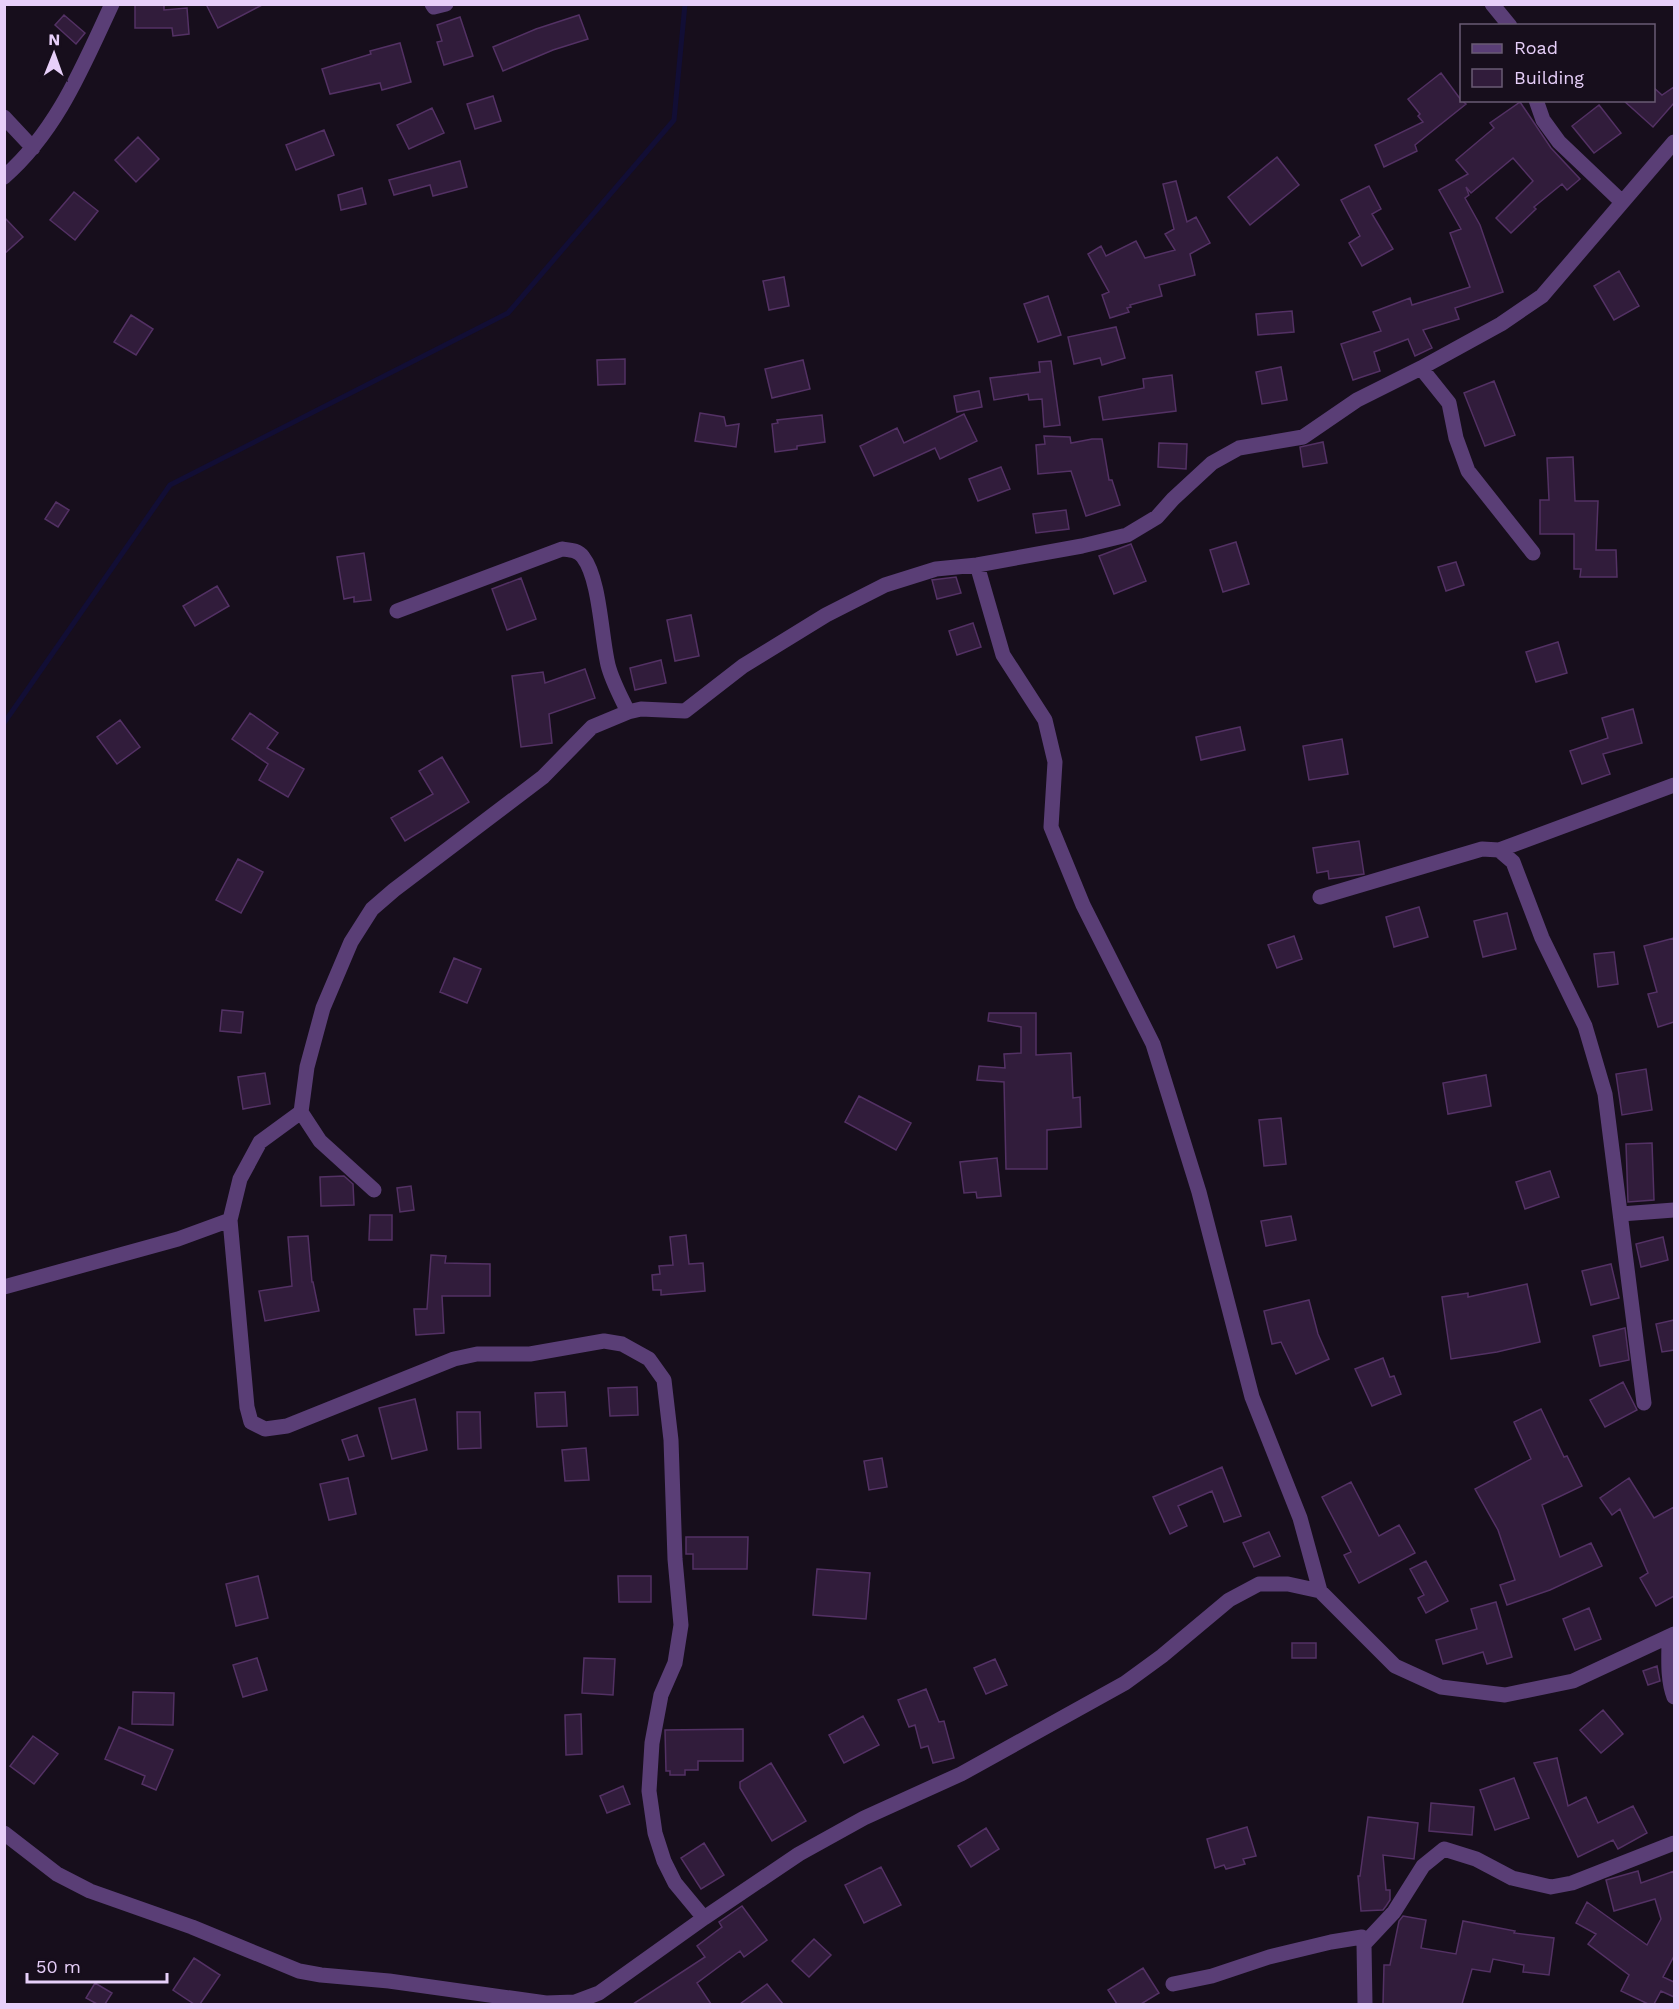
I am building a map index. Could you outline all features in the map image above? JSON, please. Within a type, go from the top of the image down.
[{"type":"street","points":[[4,177],[33,148],[60,111],[85,64],[112,4]]},
{"type":"street","points":[[432,4],[434,7],[446,4]]},
{"type":"street","points":[[1492,4],[1508,24]]},
{"type":"street","points":[[1537,102],[1543,120],[1559,142],[1622,202]]},
{"type":"street","points":[[4,117],[33,148]]},
{"type":"street","points":[[374,1190],[320,1141],[301,1113],[307,1067],[323,1008],[351,942],[372,909],[543,777],[592,727],[641,709],[686,711],[743,666],[826,615],[885,585],[936,568],[977,565],[1082,546],[1127,535],[1157,517],[1212,463],[1239,448],[1303,437],[1357,400],[1501,324],[1542,296],[1674,142]]},
{"type":"street","points":[[1421,368],[1449,403],[1456,438],[1468,471],[1533,553]]},
{"type":"street","points":[[397,610],[562,549],[575,551],[583,556],[590,571],[596,592],[608,668],[628,712]]},
{"type":"street","points":[[977,565],[1003,655],[1045,720],[1055,762],[1051,827],[1083,905],[1153,1044],[1199,1192],[1252,1397],[1300,1518],[1320,1591],[1395,1666],[1441,1687],[1505,1695],[1573,1681],[1671,1636],[1669,1668],[1674,1697]]},
{"type":"street","points":[[1320,897],[1482,849],[1499,850],[1674,785]]},
{"type":"street","points":[[1499,850],[1513,862],[1542,938],[1585,1026],[1605,1094],[1644,1403]]},
{"type":"street","points":[[301,1113],[260,1142],[240,1179],[230,1220],[247,1407],[251,1422],[265,1430],[287,1426],[442,1364],[477,1354],[530,1354],[604,1341],[622,1344],[649,1359],[664,1380],[671,1440],[675,1559],[681,1625],[675,1663],[661,1695],[652,1743],[649,1791],[655,1833],[664,1862],[675,1883],[704,1918]]},
{"type":"street","points":[[1621,1214],[1674,1210]]},
{"type":"street","points":[[4,1287],[178,1239],[230,1220]]},
{"type":"street","points":[[4,1833],[57,1874],[90,1891],[192,1927],[299,1971],[389,1981],[464,1998],[546,2003],[575,2002],[599,1992],[799,1854],[864,1818],[961,1774],[1125,1683],[1162,1656],[1229,1600],[1259,1584],[1288,1584],[1320,1591]]},
{"type":"street","points":[[1364,1944],[1394,1912],[1423,1866],[1444,1849],[1476,1859],[1512,1878],[1551,1887],[1572,1883],[1674,1843]]},
{"type":"street","points":[[1173,1984],[1212,1976],[1269,1957],[1330,1942],[1362,1937],[1365,2004]]},
{"type":"building","points":[[135,4],[164,4],[164,10],[187,8],[189,34],[173,36],[172,28],[135,28]]},
{"type":"building","points":[[206,4],[264,4],[218,28]]},
{"type":"building","points":[[64,15],[85,33],[76,44],[55,25]]},
{"type":"building","points":[[579,15],[588,39],[553,50],[503,71],[493,47],[536,29]]},
{"type":"building","points":[[460,17],[473,56],[444,65],[437,42],[442,41],[437,25]]},
{"type":"building","points":[[400,43],[411,82],[382,90],[380,83],[330,94],[322,69],[371,54],[370,51]]},
{"type":"building","points":[[1441,73],[1460,99],[1460,102],[1466,104],[1415,145],[1417,151],[1384,167],[1375,145],[1423,122],[1418,116],[1420,114],[1408,99]]},
{"type":"building","points":[[1674,87],[1674,103],[1653,127],[1625,102],[1655,102],[1655,89],[1662,95]]},
{"type":"building","points":[[493,96],[501,121],[475,129],[467,104]]},
{"type":"building","points":[[1520,102],[1551,148],[1580,179],[1567,190],[1562,184],[1534,207],[1536,209],[1511,233],[1496,218],[1533,181],[1513,158],[1471,193],[1466,187],[1469,195],[1465,198],[1480,225],[1503,292],[1455,308],[1459,319],[1423,330],[1432,348],[1415,356],[1408,339],[1374,352],[1380,371],[1353,380],[1341,344],[1381,331],[1373,312],[1410,298],[1412,305],[1470,287],[1450,233],[1461,229],[1439,190],[1468,174],[1456,160],[1494,128],[1490,123]]},
{"type":"building","points":[[1599,105],[1621,133],[1594,153],[1572,126]]},
{"type":"building","points":[[432,108],[444,133],[409,149],[397,125]]},
{"type":"building","points":[[324,130],[334,155],[296,170],[286,145]]},
{"type":"building","points":[[138,137],[159,159],[136,182],[115,160]]},
{"type":"building","points":[[1277,157],[1299,185],[1250,225],[1228,197]]},
{"type":"building","points":[[460,161],[467,187],[433,196],[430,185],[394,195],[389,180]]},
{"type":"building","points":[[1176,181],[1187,222],[1196,217],[1210,243],[1190,254],[1195,275],[1159,285],[1162,296],[1130,305],[1131,307],[1127,308],[1129,312],[1110,318],[1102,295],[1109,292],[1088,254],[1101,246],[1106,256],[1136,241],[1145,258],[1175,250],[1165,234],[1174,229],[1163,184]]},
{"type":"building","points":[[1369,186],[1381,209],[1372,214],[1393,249],[1362,266],[1349,243],[1360,236],[1341,200]]},
{"type":"building","points":[[362,188],[366,204],[341,210],[338,195]]},
{"type":"building","points":[[74,192],[98,211],[75,240],[50,220]]},
{"type":"building","points":[[4,217],[23,237],[4,254]]},
{"type":"building","points":[[1619,271],[1639,306],[1614,320],[1594,286]]},
{"type":"building","points":[[784,277],[789,306],[769,310],[763,281]]},
{"type":"building","points":[[1048,296],[1061,335],[1038,342],[1024,304]]},
{"type":"building","points":[[1292,311],[1294,332],[1258,335],[1256,314]]},
{"type":"building","points":[[131,315],[153,329],[136,355],[114,342]]},
{"type":"building","points":[[1116,327],[1125,358],[1102,365],[1100,358],[1074,364],[1068,337]]},
{"type":"building","points":[[625,359],[625,384],[598,385],[597,360]]},
{"type":"building","points":[[803,360],[810,389],[772,398],[765,369]]},
{"type":"building","points":[[1051,361],[1060,425],[1044,427],[1042,399],[1029,400],[1028,394],[994,400],[990,378],[1040,372],[1039,362]]},
{"type":"building","points":[[1281,367],[1287,400],[1262,404],[1256,372]]},
{"type":"building","points":[[1172,375],[1176,411],[1103,420],[1099,397],[1144,388],[1143,379]]},
{"type":"building","points":[[1494,381],[1515,435],[1485,446],[1464,393]]},
{"type":"building","points":[[979,391],[982,407],[957,412],[954,396]]},
{"type":"building","points":[[700,413],[724,417],[726,426],[739,424],[736,447],[695,441]]},
{"type":"building","points":[[964,414],[977,441],[940,459],[935,448],[874,476],[860,446],[897,428],[904,443]]},
{"type":"building","points":[[822,415],[825,442],[775,452],[772,424],[778,423],[777,420]]},
{"type":"building","points":[[1044,436],[1070,437],[1071,443],[1102,439],[1109,480],[1112,480],[1120,505],[1086,516],[1071,471],[1038,474],[1036,445],[1045,444]]},
{"type":"building","points":[[1323,442],[1327,463],[1303,467],[1300,447]]},
{"type":"building","points":[[1159,443],[1187,444],[1186,469],[1158,467]]},
{"type":"building","points":[[1573,457],[1575,501],[1598,501],[1596,550],[1616,550],[1617,577],[1580,577],[1581,569],[1574,569],[1574,534],[1540,534],[1540,500],[1549,500],[1547,458]]},
{"type":"building","points":[[1001,467],[1010,489],[978,501],[969,479]]},
{"type":"building","points":[[56,502],[69,510],[58,527],[45,519]]},
{"type":"building","points":[[1066,510],[1069,529],[1036,533],[1033,514]]},
{"type":"building","points":[[1236,542],[1249,584],[1223,592],[1210,550]]},
{"type":"building","points":[[1131,544],[1146,581],[1114,594],[1099,556]]},
{"type":"building","points":[[364,553],[371,600],[354,602],[354,597],[344,599],[337,557]]},
{"type":"building","points":[[1456,562],[1464,585],[1446,591],[1438,567]]},
{"type":"building","points":[[956,577],[961,593],[937,599],[932,580]]},
{"type":"building","points":[[521,578],[536,619],[507,630],[492,589]]},
{"type":"building","points":[[217,586],[229,606],[195,626],[183,606]]},
{"type":"building","points":[[691,615],[699,656],[675,661],[667,620]]},
{"type":"building","points":[[973,623],[981,647],[957,655],[949,631]]},
{"type":"building","points":[[1558,642],[1567,673],[1536,682],[1526,652]]},
{"type":"building","points":[[661,660],[666,683],[635,690],[630,668]]},
{"type":"building","points":[[585,669],[595,698],[549,714],[552,743],[521,747],[512,676],[543,672],[545,683]]},
{"type":"building","points":[[1633,709],[1642,743],[1603,754],[1610,774],[1582,784],[1570,751],[1608,738],[1602,718]]},
{"type":"building","points":[[250,713],[278,733],[267,748],[304,769],[288,797],[259,780],[268,764],[232,739]]},
{"type":"building","points":[[120,720],[140,747],[117,764],[97,737]]},
{"type":"building","points":[[1240,727],[1245,750],[1201,760],[1196,737]]},
{"type":"building","points":[[1342,739],[1348,774],[1309,780],[1303,746]]},
{"type":"building","points":[[442,757],[469,802],[405,841],[391,818],[433,794],[419,771]]},
{"type":"building","points":[[1359,841],[1364,874],[1329,879],[1328,871],[1317,873],[1313,848]]},
{"type":"building","points":[[238,859],[263,872],[241,913],[216,900]]},
{"type":"building","points":[[1419,907],[1428,937],[1394,947],[1386,917]]},
{"type":"building","points":[[1507,913],[1516,949],[1483,957],[1474,921]]},
{"type":"building","points":[[1294,936],[1302,959],[1277,968],[1268,945]]},
{"type":"building","points":[[1674,938],[1674,1022],[1658,1027],[1648,994],[1657,992],[1644,946]]},
{"type":"building","points":[[1614,952],[1618,984],[1598,987],[1594,954]]},
{"type":"building","points":[[454,958],[481,969],[467,1003],[440,992]]},
{"type":"building","points":[[222,1010],[243,1012],[241,1033],[220,1031]]},
{"type":"building","points":[[989,1013],[1036,1013],[1036,1055],[1071,1053],[1073,1098],[1080,1097],[1081,1127],[1047,1130],[1047,1169],[1006,1169],[1004,1082],[977,1080],[979,1066],[1005,1068],[1004,1054],[1021,1053],[1021,1027],[988,1021]]},
{"type":"building","points":[[1646,1069],[1652,1110],[1622,1115],[1616,1074]]},
{"type":"building","points":[[265,1073],[270,1104],[243,1109],[238,1077]]},
{"type":"building","points":[[1486,1075],[1491,1106],[1448,1114],[1443,1083]]},
{"type":"building","points":[[859,1096],[911,1123],[896,1150],[845,1122]]},
{"type":"building","points":[[1281,1118],[1286,1164],[1264,1166],[1259,1120]]},
{"type":"building","points":[[1652,1143],[1654,1200],[1628,1202],[1626,1144]]},
{"type":"building","points":[[997,1158],[1001,1196],[977,1198],[976,1192],[964,1193],[960,1162]]},
{"type":"building","points":[[1550,1171],[1559,1197],[1525,1209],[1516,1182]]},
{"type":"building","points":[[344,1176],[353,1184],[354,1205],[321,1206],[320,1177]]},
{"type":"building","points":[[411,1186],[414,1210],[400,1212],[397,1188]]},
{"type":"building","points":[[370,1215],[392,1215],[392,1240],[369,1240]]},
{"type":"building","points":[[1291,1216],[1296,1240],[1266,1246],[1261,1221]]},
{"type":"building","points":[[686,1235],[689,1264],[703,1263],[705,1291],[661,1295],[661,1290],[653,1290],[652,1275],[660,1274],[659,1266],[673,1265],[670,1237]]},
{"type":"building","points":[[308,1236],[312,1282],[319,1311],[265,1321],[259,1291],[292,1286],[288,1237]]},
{"type":"building","points":[[1663,1237],[1668,1260],[1641,1267],[1636,1244]]},
{"type":"building","points":[[431,1255],[446,1256],[445,1263],[490,1264],[490,1296],[442,1296],[444,1333],[416,1335],[414,1309],[427,1309]]},
{"type":"building","points":[[1611,1264],[1619,1298],[1591,1305],[1582,1271]]},
{"type":"building","points":[[1527,1284],[1540,1342],[1451,1359],[1442,1297],[1468,1293],[1468,1297]]},
{"type":"building","points":[[1309,1300],[1318,1334],[1329,1359],[1296,1374],[1281,1342],[1272,1344],[1264,1311]]},
{"type":"building","points":[[1674,1320],[1674,1350],[1662,1352],[1656,1324]]},
{"type":"building","points":[[1625,1328],[1629,1360],[1600,1366],[1593,1336]]},
{"type":"building","points":[[1383,1358],[1390,1377],[1394,1376],[1401,1394],[1372,1406],[1355,1369]]},
{"type":"building","points":[[1623,1382],[1637,1410],[1605,1427],[1590,1400]]},
{"type":"building","points":[[637,1387],[638,1415],[610,1416],[608,1388]]},
{"type":"building","points":[[565,1392],[567,1426],[537,1427],[535,1393]]},
{"type":"building","points":[[415,1399],[427,1450],[392,1459],[379,1408]]},
{"type":"building","points":[[1541,1409],[1564,1457],[1567,1456],[1582,1486],[1542,1505],[1560,1557],[1591,1543],[1602,1566],[1550,1590],[1507,1605],[1500,1585],[1515,1580],[1498,1530],[1475,1489],[1531,1459],[1514,1422]]},
{"type":"building","points":[[457,1412],[480,1412],[481,1448],[458,1449]]},
{"type":"building","points":[[357,1435],[364,1456],[349,1460],[342,1440]]},
{"type":"building","points":[[586,1448],[589,1480],[565,1481],[562,1450]]},
{"type":"building","points":[[882,1458],[887,1487],[869,1490],[864,1461]]},
{"type":"building","points":[[1222,1467],[1241,1516],[1224,1522],[1212,1491],[1178,1506],[1187,1526],[1170,1534],[1153,1497]]},
{"type":"building","points":[[348,1478],[356,1514],[329,1520],[320,1484]]},
{"type":"building","points":[[1629,1478],[1654,1518],[1674,1507],[1674,1596],[1656,1606],[1640,1578],[1648,1573],[1620,1509],[1612,1515],[1600,1498]]},
{"type":"building","points":[[1351,1482],[1379,1536],[1399,1525],[1415,1553],[1359,1583],[1344,1555],[1351,1552],[1322,1497]]},
{"type":"building","points":[[1269,1532],[1280,1556],[1254,1567],[1243,1543]]},
{"type":"building","points":[[686,1537],[748,1537],[747,1569],[693,1569],[693,1554],[686,1554]]},
{"type":"building","points":[[1426,1561],[1448,1601],[1426,1613],[1418,1598],[1424,1595],[1410,1569]]},
{"type":"building","points":[[817,1569],[870,1573],[866,1619],[813,1615]]},
{"type":"building","points":[[258,1576],[268,1618],[236,1626],[226,1584]]},
{"type":"building","points":[[618,1576],[651,1576],[651,1602],[619,1602]]},
{"type":"building","points":[[1496,1602],[1512,1657],[1487,1664],[1483,1652],[1443,1664],[1436,1640],[1477,1629],[1471,1609]]},
{"type":"building","points":[[1589,1608],[1601,1639],[1575,1650],[1563,1619]]},
{"type":"building","points":[[1292,1643],[1316,1643],[1316,1658],[1292,1658]]},
{"type":"building","points":[[257,1658],[267,1690],[243,1697],[233,1665]]},
{"type":"building","points":[[584,1658],[615,1659],[613,1695],[582,1693]]},
{"type":"building","points":[[995,1659],[1007,1685],[986,1694],[974,1668]]},
{"type":"building","points":[[1657,1666],[1660,1681],[1648,1685],[1643,1671]]},
{"type":"building","points":[[926,1689],[939,1722],[944,1721],[954,1758],[933,1763],[928,1746],[921,1748],[915,1725],[909,1727],[898,1700]]},
{"type":"building","points":[[133,1692],[174,1693],[173,1725],[132,1724]]},
{"type":"building","points":[[1603,1710],[1623,1734],[1601,1753],[1580,1730]]},
{"type":"building","points":[[581,1714],[582,1754],[566,1755],[565,1715]]},
{"type":"building","points":[[863,1716],[879,1745],[844,1763],[829,1735]]},
{"type":"building","points":[[119,1727],[173,1750],[156,1790],[142,1784],[145,1776],[105,1759]]},
{"type":"building","points":[[743,1729],[743,1761],[698,1761],[698,1770],[685,1770],[685,1775],[670,1775],[670,1771],[666,1771],[665,1730]]},
{"type":"building","points":[[33,1736],[58,1754],[34,1784],[10,1766]]},
{"type":"building","points":[[1557,1758],[1568,1806],[1586,1797],[1598,1823],[1633,1806],[1647,1833],[1618,1849],[1613,1840],[1578,1857],[1534,1763]]},
{"type":"building","points":[[771,1763],[806,1821],[772,1841],[740,1788],[740,1782]]},
{"type":"building","points":[[1514,1778],[1529,1818],[1495,1830],[1480,1790]]},
{"type":"building","points":[[623,1786],[630,1804],[607,1813],[600,1796]]},
{"type":"building","points":[[1431,1803],[1474,1807],[1472,1835],[1429,1831]]},
{"type":"building","points":[[1368,1817],[1418,1823],[1414,1859],[1383,1855],[1386,1890],[1390,1890],[1390,1900],[1383,1910],[1361,1911],[1358,1876],[1360,1876]]},
{"type":"building","points":[[1247,1827],[1256,1856],[1243,1859],[1245,1864],[1226,1869],[1224,1865],[1215,1868],[1207,1839]]},
{"type":"building","points":[[986,1828],[999,1849],[971,1867],[958,1846]]},
{"type":"building","points":[[704,1843],[724,1875],[701,1889],[681,1858]]},
{"type":"building","points":[[881,1867],[901,1905],[864,1923],[845,1885]]},
{"type":"building","points":[[1638,1871],[1641,1883],[1674,1871],[1674,1956],[1663,1977],[1674,1982],[1674,1997],[1661,1991],[1654,2004],[1648,2004],[1621,1991],[1629,1975],[1588,1944],[1596,1934],[1576,1923],[1587,1902],[1647,1945],[1661,1919],[1655,1899],[1614,1911],[1606,1880]]},
{"type":"building","points":[[742,1906],[767,1940],[744,1957],[740,1951],[697,1983],[711,2004],[633,2004],[705,1957],[697,1946],[722,1927],[719,1922]]},
{"type":"building","points":[[1403,1916],[1426,1920],[1421,1948],[1456,1954],[1463,1921],[1515,1931],[1514,1933],[1554,1938],[1549,1975],[1523,1972],[1524,1965],[1493,1959],[1490,1972],[1472,1969],[1462,2004],[1383,2004],[1384,1965],[1390,1965],[1399,1921]]},
{"type":"building","points":[[814,1939],[831,1955],[809,1977],[792,1961]]},
{"type":"building","points":[[194,1958],[220,1975],[200,2004],[194,2004],[173,1990]]},
{"type":"building","points":[[1143,1968],[1159,1993],[1141,2004],[1117,2004],[1108,1990]]},
{"type":"building","points":[[95,1983],[112,1993],[105,2004],[97,2004],[86,1998]]},
{"type":"building","points":[[767,1984],[783,2004],[740,2004]]},
{"type":"waterway","points":[[4,723],[170,485],[508,313],[674,120],[685,4]]}]
